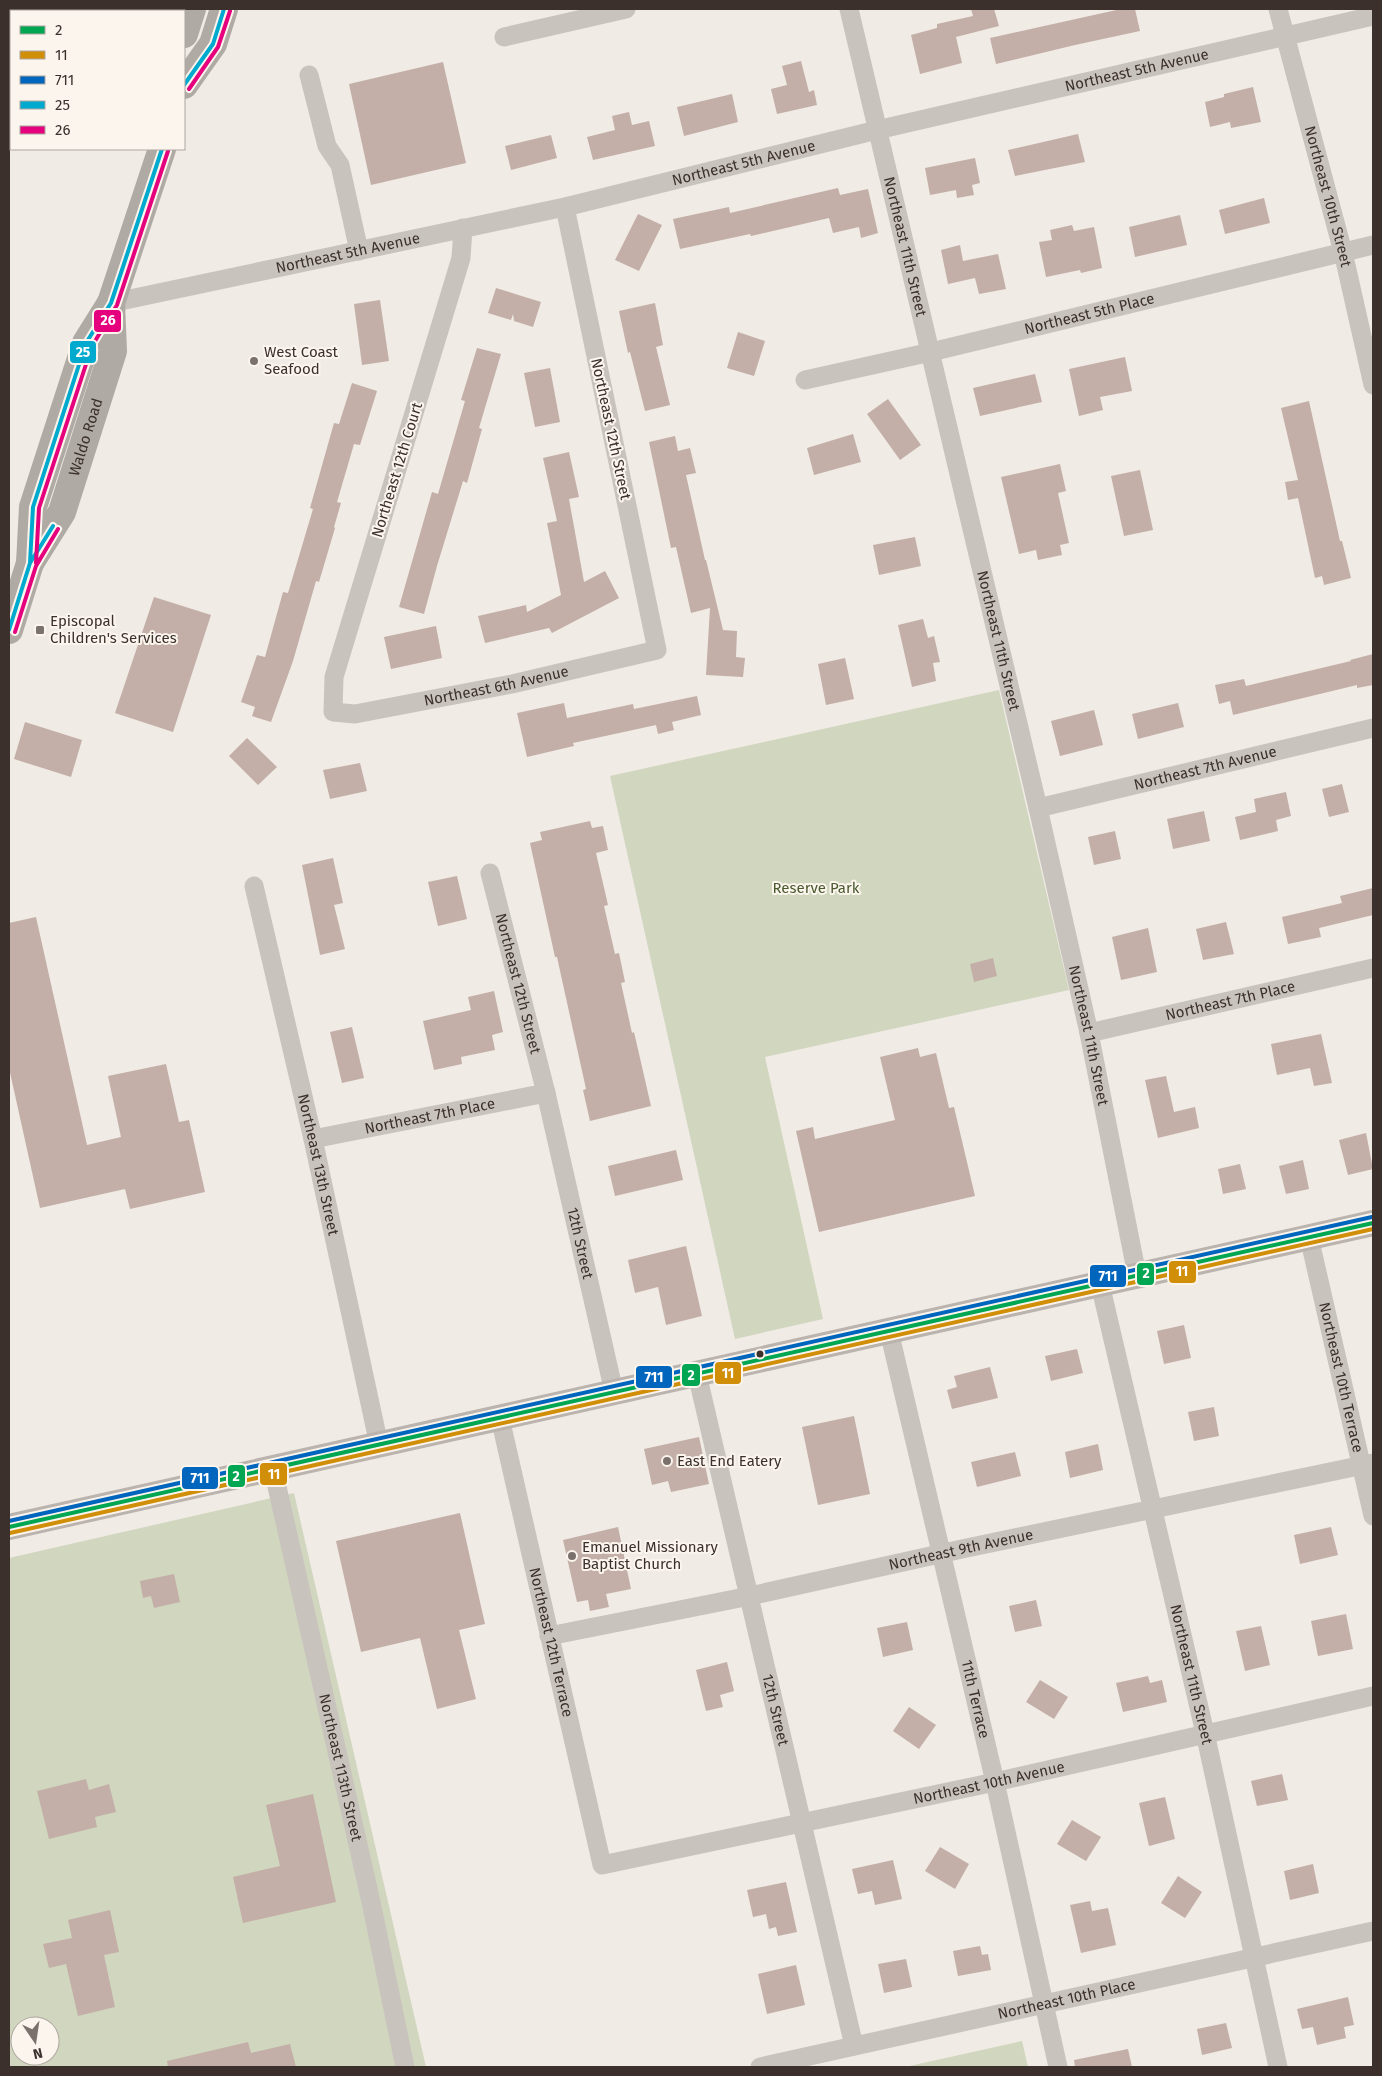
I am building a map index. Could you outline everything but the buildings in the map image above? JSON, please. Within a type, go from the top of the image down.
[{"type":"highway","points":[[185,31],[192,9]]},
{"type":"highway","points":[[185,84],[213,44],[224,9]]},
{"type":"highway","name":"Waldo Road","points":[[9,630],[30,563],[62,512],[113,351],[111,303],[162,150]]},
{"type":"street","points":[[504,37],[626,9]]},
{"type":"street","name":"Northeast 11th Street","points":[[849,9],[1038,808],[1088,1033],[1137,1275]]},
{"type":"street","name":"Northeast 10th Street","points":[[1278,9],[1343,252],[1373,385]]},
{"type":"street","name":"Northeast 5th Avenue","points":[[111,303],[565,207],[877,130],[1373,16]]},
{"type":"street","points":[[309,75],[326,146],[340,165],[359,250]]},
{"type":"street","name":"Northeast 12th Street","points":[[565,207],[657,650]]},
{"type":"street","name":"Northeast 12th Court","points":[[333,712],[334,677],[461,258],[464,228]]},
{"type":"street","name":"Northeast 5th Place","points":[[805,380],[931,352],[1373,245]]},
{"type":"street","name":"Northeast 6th Avenue","points":[[333,712],[355,714],[512,684],[657,650]]},
{"type":"street","name":"Northeast 7th Avenue","points":[[1038,808],[1373,728]]},
{"type":"street","name":"Northeast 12th Street","points":[[490,873],[546,1093]]},
{"type":"street","name":"Northeast 13th Street","points":[[254,886],[313,1139],[379,1445]]},
{"type":"street","name":"Northeast 7th Place","points":[[1088,1033],[1373,968]]},
{"type":"street","name":"Northeast 7th Place","points":[[313,1139],[546,1093]]},
{"type":"street","name":"12th Street","points":[[546,1093],[614,1392]]},
{"type":"street","points":[[9,1527],[273,1470],[1373,1223]]},
{"type":"street","name":"Northeast 10th Terrace","points":[[1309,1238],[1368,1464],[1373,1516]]},
{"type":"street","name":"Northeast 11th Street","points":[[1100,1284],[1205,1733],[1278,2067]]},
{"type":"street","name":"11th Terrace","points":[[890,1331],[995,1782],[1058,2067]]},
{"type":"street","name":"12th Street","points":[[697,1374],[854,2046]]},
{"type":"street","name":"Northeast 12th Terrace","points":[[500,1418],[602,1865]]},
{"type":"street","name":"Northeast 9th Avenue","points":[[549,1636],[750,1596],[1368,1464]]},
{"type":"street","name":"Northeast 113th Street","points":[[273,1470],[371,1902],[405,2067]]},
{"type":"street","name":"Northeast 10th Avenue","points":[[602,1865],[995,1782],[1373,1696]]},
{"type":"street","name":"Northeast 10th Place","points":[[760,2067],[1373,1931]]},
{"type":"green space","name":"Reserve Park","points":[[999,690],[1069,990],[765,1057],[823,1319],[735,1339],[610,776]]},
{"type":"green space","points":[[294,1493],[426,2067],[9,2067],[9,1558]]},
{"type":"green space","points":[[1022,2041],[1028,2067],[905,2067]]},
{"type":"transit line","name":"25","points":[[185,84],[213,44],[224,9]]},
{"type":"transit line","name":"26","points":[[189,89],[218,47],[230,11]]},
{"type":"transit line","name":"25","points":[[30,563],[33,507],[86,343],[111,303],[162,150]]},
{"type":"transit line","name":"26","points":[[36,563],[39,508],[92,346],[117,305],[168,151]]},
{"type":"transit line","name":"25","points":[[9,630],[30,563],[53,526]]},
{"type":"transit line","name":"26","points":[[15,632],[36,566],[58,529]]},
{"type":"transit line","name":"711","points":[[9,1521],[1372,1217]]},
{"type":"transit line","name":"2","points":[[9,1527],[1373,1223]]},
{"type":"transit line","name":"11","points":[[10,1533],[1373,1229]]},
{"type":"place","name":"West Coast Seafood","points":[[254,361]]},
{"type":"place","name":"Episcopal Children's Services","points":[[40,630]]},
{"type":"place","name":"East End Eatery","points":[[667,1461]]},
{"type":"place","name":"Emanuel Missionary Baptist Church","points":[[572,1556]]}]
